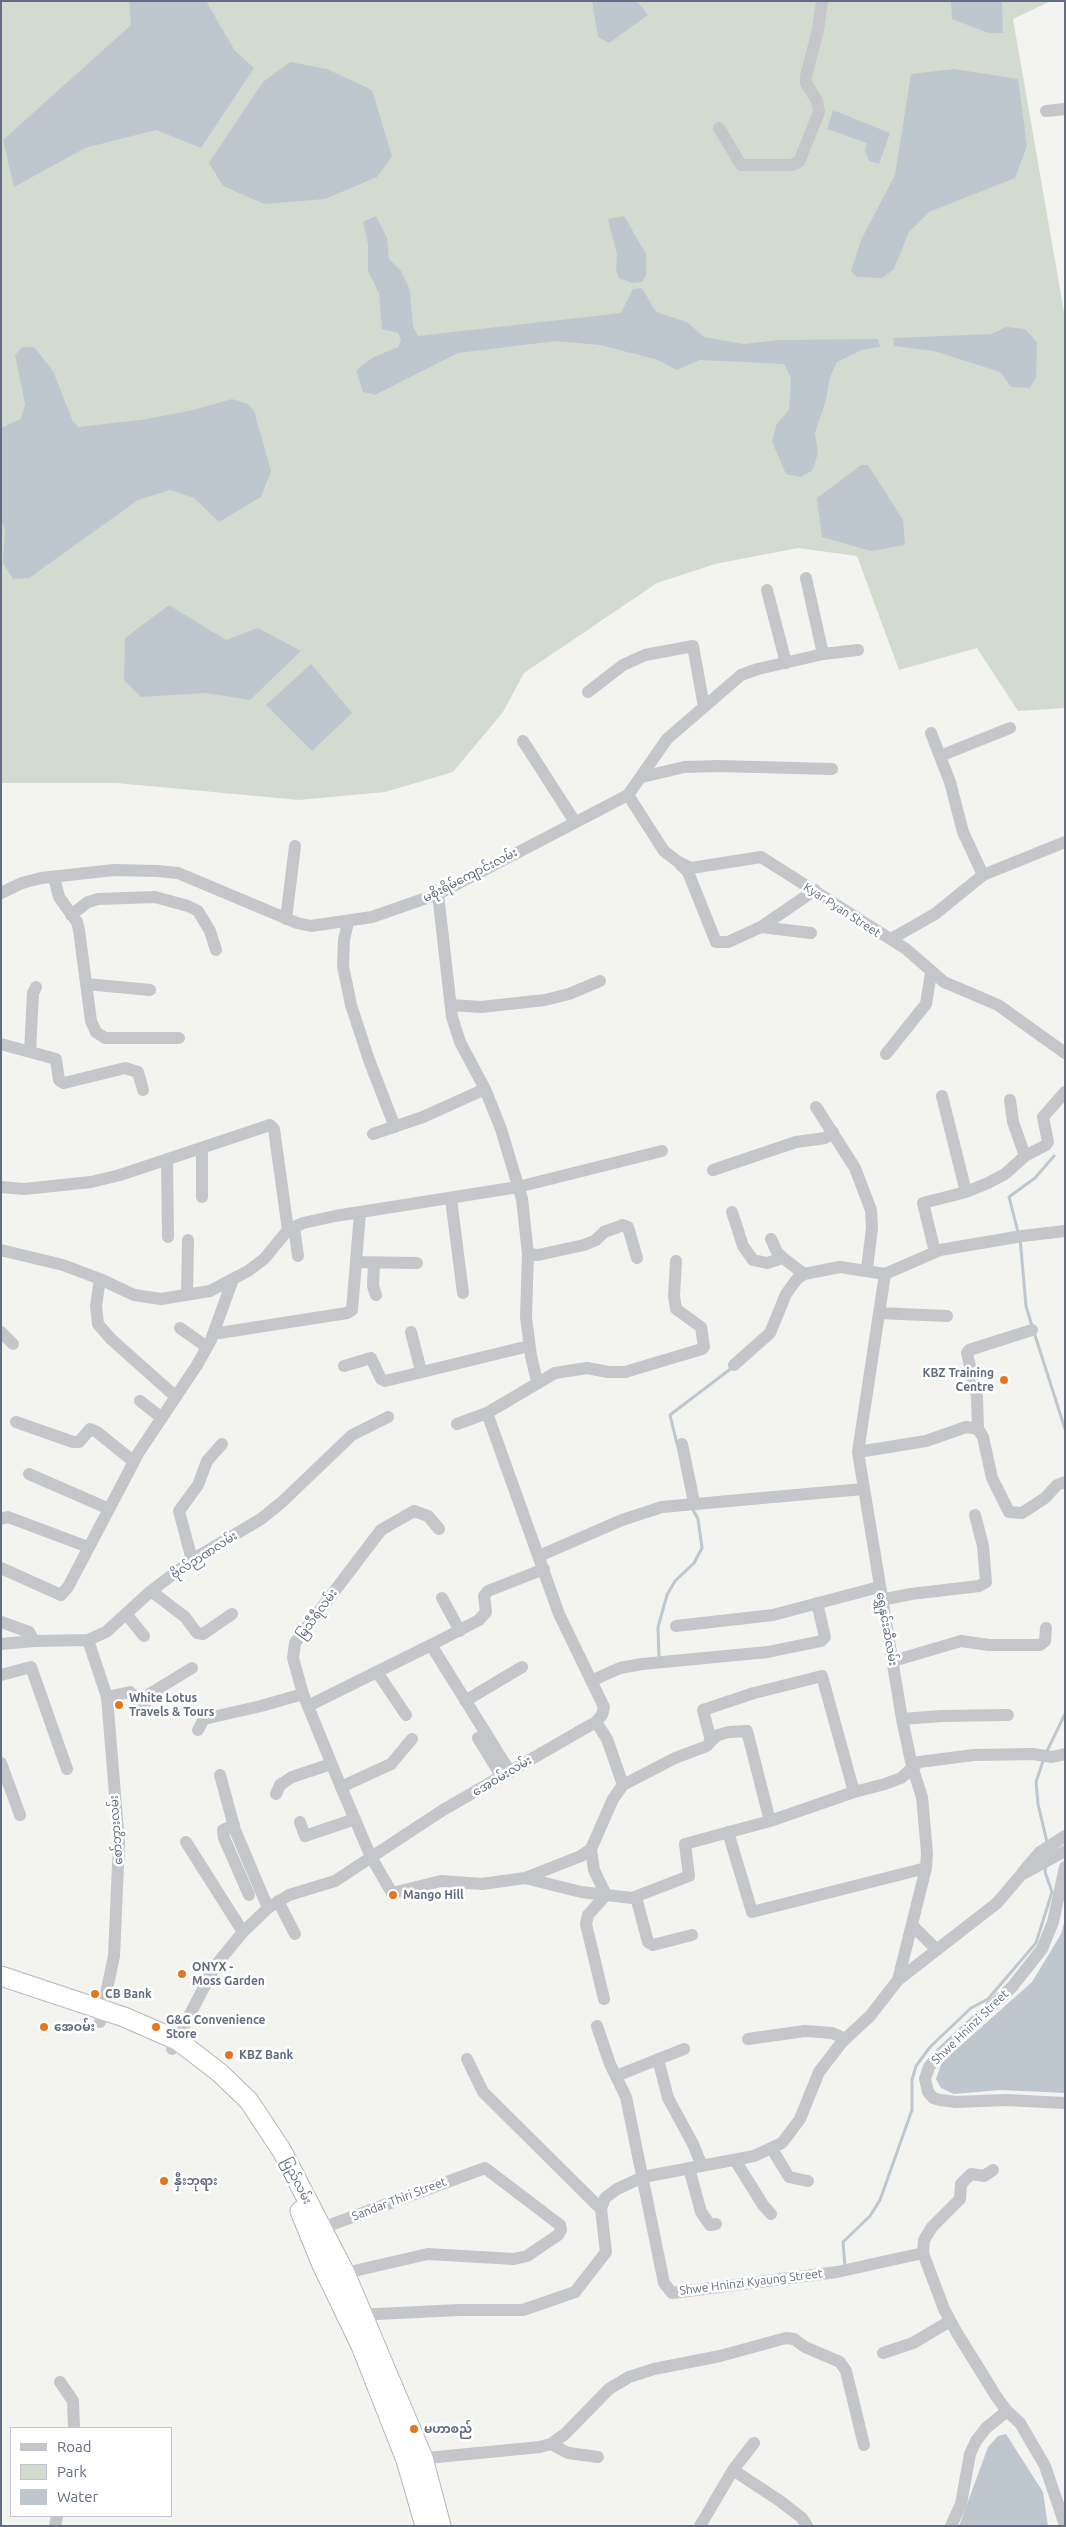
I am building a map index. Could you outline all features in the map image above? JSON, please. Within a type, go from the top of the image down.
[{"type":"highway","name":"ပြည်လမ်း","points":[[1,1976],[175,2044],[220,2073],[249,2101],[282,2151],[345,2273],[355,2316]]},
{"type":"highway","name":"ပြည်လမ်း","points":[[1,1987],[102,2016]]},
{"type":"highway","name":"ပြည်လမ်း","points":[[175,2044],[240,2108],[273,2157],[355,2316],[441,2526]]},
{"type":"highway","name":"ပြည်လမ်း","points":[[414,2459],[425,2526]]},
{"type":"street","points":[[718,128],[741,164],[792,165],[799,162],[818,112],[815,95],[806,83],[822,1]]},
{"type":"street","points":[[1046,112],[1065,109]]},
{"type":"street","points":[[806,578],[823,654]]},
{"type":"street","points":[[767,590],[786,663]]},
{"type":"street","points":[[588,692],[623,665],[645,655],[693,646],[704,707]]},
{"type":"street","name":"မစိုးရိမ်ကျောင်းလမ်း","points":[[1,893],[22,883],[54,876],[114,870],[178,873],[286,919],[311,926],[348,922],[382,915],[438,894],[628,795],[667,739],[741,676],[758,669],[823,654],[858,650]]},
{"type":"street","points":[[940,756],[1010,728]]},
{"type":"street","points":[[930,733],[950,782],[962,832],[983,875]]},
{"type":"street","points":[[523,741],[575,822]]},
{"type":"street","points":[[642,777],[684,768],[718,766],[832,769]]},
{"type":"street","points":[[628,795],[664,851],[688,872],[716,942],[728,942],[761,927],[816,890]]},
{"type":"street","points":[[891,939],[935,914],[983,875],[1065,842]]},
{"type":"street","points":[[286,919],[295,846]]},
{"type":"street","name":"Kyar Pyan Street","points":[[677,861],[691,868],[761,856],[906,949],[931,973],[944,982],[998,1006],[1065,1053]]},
{"type":"street","points":[[54,876],[59,897],[77,922],[91,1021],[96,1032],[102,1037],[179,1038]]},
{"type":"street","points":[[438,894],[452,1017],[460,1042],[485,1089],[501,1129],[525,1215],[528,1254],[526,1317],[529,1346],[537,1381]]},
{"type":"street","points":[[71,915],[88,902],[98,899],[155,898],[188,906],[198,911],[210,931],[216,950]]},
{"type":"street","points":[[348,922],[344,940],[343,966],[351,1005],[369,1060],[395,1127]]},
{"type":"street","points":[[761,927],[811,933]]},
{"type":"street","points":[[886,1054],[926,1004],[931,973]]},
{"type":"street","points":[[451,1005],[480,1007],[545,1000],[569,994],[600,981]]},
{"type":"street","points":[[86,984],[150,990]]},
{"type":"street","points":[[30,1052],[32,993],[36,987]]},
{"type":"street","points":[[1,1044],[56,1059],[59,1080],[64,1083],[125,1068],[138,1072],[143,1090]]},
{"type":"street","points":[[373,1134],[423,1118],[485,1089]]},
{"type":"street","points":[[935,1252],[923,1204],[966,1192],[1005,1174],[1025,1156],[1048,1144],[1043,1117],[1065,1092]]},
{"type":"street","points":[[942,1096],[966,1192]]},
{"type":"street","points":[[1010,1100],[1016,1134],[1025,1156]]},
{"type":"street","points":[[816,1107],[855,1168],[871,1210],[872,1228],[867,1269]]},
{"type":"street","points":[[1,1188],[24,1189],[91,1182],[120,1175],[272,1126],[291,1229],[298,1256]]},
{"type":"street","points":[[713,1170],[796,1142],[825,1138],[833,1132]]},
{"type":"street","points":[[202,1148],[202,1197]]},
{"type":"street","points":[[1,1250],[63,1265],[100,1279],[134,1295],[161,1299],[210,1291],[264,1259],[291,1229],[335,1216],[360,1214],[518,1187],[662,1151]]},
{"type":"street","points":[[167,1160],[168,1238]]},
{"type":"street","points":[[451,1198],[463,1293]]},
{"type":"street","points":[[732,1212],[743,1246],[752,1260],[767,1263],[783,1258]]},
{"type":"street","points":[[213,1334],[347,1313],[352,1310],[360,1214]]},
{"type":"street","points":[[528,1254],[538,1255],[584,1245],[596,1240],[604,1232],[623,1225],[628,1227],[637,1258]]},
{"type":"street","points":[[734,1365],[770,1333],[786,1294],[797,1279],[804,1274],[840,1267],[867,1269],[885,1274],[935,1252],[1018,1236],[1065,1231]]},
{"type":"street","points":[[771,1239],[777,1252],[804,1274]]},
{"type":"street","points":[[187,1295],[188,1240]]},
{"type":"street","points":[[457,1424],[487,1413],[537,1381],[555,1373],[587,1368],[608,1372],[625,1372],[702,1349],[704,1347],[701,1326],[676,1309],[674,1296],[676,1261]]},
{"type":"street","points":[[356,1262],[417,1263]]},
{"type":"street","points":[[374,1263],[373,1286],[376,1295]]},
{"type":"street","name":"ရွှေနှင်းဆီလမ်း","points":[[885,1274],[858,1452],[902,1719],[926,1820],[926,1868],[898,1980]]},
{"type":"street","points":[[100,1279],[96,1306],[98,1324],[176,1397]]},
{"type":"street","points":[[1,1568],[61,1595],[68,1587],[133,1461],[207,1347],[232,1279]]},
{"type":"street","points":[[879,1313],[947,1316]]},
{"type":"street","points":[[180,1328],[207,1347]]},
{"type":"street","points":[[1032,1330],[969,1350],[977,1397],[978,1429],[983,1437],[992,1478],[1009,1512],[1022,1513],[1045,1498],[1057,1485],[1065,1482]]},
{"type":"street","points":[[1,1332],[13,1344]]},
{"type":"street","points":[[411,1332],[421,1371]]},
{"type":"street","points":[[344,1366],[371,1358],[381,1379],[385,1381],[529,1346]]},
{"type":"street","points":[[140,1401],[162,1418]]},
{"type":"street","points":[[487,1413],[559,1614],[593,1680],[604,1707],[602,1715],[596,1722],[607,1740],[623,1785]]},
{"type":"street","name":"ဗိုလ်ဉာဏလမ်း","points":[[1,1644],[88,1640],[106,1632],[127,1615],[151,1591],[192,1560],[261,1519],[282,1502],[352,1435],[388,1417]]},
{"type":"street","points":[[16,1422],[73,1442],[79,1442],[90,1429],[97,1432],[133,1461]]},
{"type":"street","points":[[858,1452],[926,1441],[966,1427],[978,1429]]},
{"type":"street","points":[[192,1560],[179,1511],[198,1485],[212,1453],[222,1444]]},
{"type":"street","points":[[682,1444],[690,1503]]},
{"type":"street","points":[[29,1474],[108,1508]]},
{"type":"street","points":[[539,1556],[640,1513],[690,1503],[863,1489]]},
{"type":"street","name":"မြသီရီလမ်း","points":[[439,1529],[428,1516],[414,1511],[381,1530],[368,1544],[295,1643],[293,1658],[303,1694],[331,1764],[372,1857],[392,1892],[441,1881],[482,1884],[525,1878]]},
{"type":"street","points":[[881,1600],[979,1586],[986,1582],[983,1546],[975,1514]]},
{"type":"street","points":[[1,1519],[8,1517],[88,1547]]},
{"type":"street","points":[[308,1706],[479,1620],[486,1612],[484,1596],[488,1591],[544,1569]]},
{"type":"street","points":[[676,1626],[773,1615],[879,1587]]},
{"type":"street","points":[[151,1591],[185,1618],[197,1634],[203,1634],[232,1614]]},
{"type":"street","points":[[442,1598],[460,1630]]},
{"type":"street","points":[[593,1680],[620,1668],[642,1664],[768,1652],[821,1641],[825,1637],[817,1603]]},
{"type":"street","points":[[127,1615],[144,1636]]},
{"type":"street","points":[[1,1622],[29,1632],[34,1641]]},
{"type":"street","points":[[893,1661],[961,1641],[989,1645],[1040,1645],[1045,1640],[1046,1628]]},
{"type":"street","name":"စော်ဘွားလမ်း","points":[[88,1640],[107,1697],[120,1863],[114,1956],[102,2016]]},
{"type":"street","points":[[431,1645],[506,1775]]},
{"type":"street","points":[[1,1675],[27,1666],[31,1667],[67,1769]]},
{"type":"street","points":[[465,1701],[522,1667]]},
{"type":"street","points":[[138,1701],[192,1668]]},
{"type":"street","points":[[376,1672],[406,1715]]},
{"type":"street","points":[[711,1740],[703,1710],[754,1693],[822,1676],[854,1792]]},
{"type":"street","points":[[107,1697],[130,1692],[147,1712]]},
{"type":"street","points":[[198,1730],[204,1719],[303,1694]]},
{"type":"street","points":[[902,1719],[1008,1715]]},
{"type":"street","name":"အေဝမ်းလမ်း","points":[[175,2044],[215,1966],[243,1932],[268,1908],[288,1895],[335,1881],[443,1810],[596,1722]]},
{"type":"street","points":[[525,1878],[581,1856],[591,1849],[613,1799],[623,1785],[675,1758],[707,1746],[718,1735],[729,1732],[747,1731],[770,1820]]},
{"type":"street","points":[[478,1738],[506,1775]]},
{"type":"street","points":[[341,1787],[391,1764],[412,1739]]},
{"type":"street","points":[[525,1878],[548,1885],[606,1895],[636,1897],[689,1876],[685,1844],[770,1820],[901,1778],[912,1766],[919,1762],[950,1757],[1033,1754],[1052,1757],[1065,1754]]},
{"type":"street","points":[[1,1763],[20,1815]]},
{"type":"street","points":[[276,1794],[280,1785],[292,1777],[331,1764]]},
{"type":"street","points":[[220,1775],[234,1825],[268,1908]]},
{"type":"street","points":[[300,1822],[305,1836],[355,1819]]},
{"type":"street","points":[[234,1825],[223,1830],[224,1838],[249,1895]]},
{"type":"street","points":[[728,1832],[752,1912],[926,1868]]},
{"type":"street","points":[[355,2316],[523,2310],[575,2292],[606,2252],[601,2209],[605,2198],[617,2189],[643,2177],[735,2160],[772,2149],[789,2136],[800,2119],[819,2072],[846,2039],[870,2016],[898,1980],[997,1902],[1021,1875],[1042,1858],[1059,1850],[1065,1836]]},
{"type":"street","points":[[186,1842],[243,1932]]},
{"type":"street","points":[[591,1849],[594,1870],[606,1895]]},
{"type":"street","name":"Shwe Hninzi Street","points":[[1065,1867],[1053,1922],[1042,1949],[1012,1987],[937,2057],[929,2067],[925,2079],[928,2092],[933,2098],[940,2100],[956,2102],[1006,2100],[1065,2103]]},
{"type":"street","points":[[604,1999],[586,1924],[588,1915],[606,1895]]},
{"type":"street","points":[[636,1897],[648,1942],[652,1945],[692,1935]]},
{"type":"street","points":[[278,1901],[295,1934]]},
{"type":"street","points":[[912,1925],[937,1950]]},
{"type":"street","points":[[597,2026],[626,2097],[643,2177]]},
{"type":"street","points":[[748,2040],[805,2031],[832,2033],[846,2039]]},
{"type":"street","points":[[616,2076],[684,2049]]},
{"type":"street","points":[[658,2059],[668,2098],[693,2144],[700,2212],[710,2224],[716,2224]]},
{"type":"street","points":[[467,2060],[483,2092],[601,2209]]},
{"type":"street","points":[[772,2149],[789,2177],[808,2181]]},
{"type":"street","points":[[735,2160],[763,2205],[771,2214]]},
{"type":"street","name":"Sandar Thiri Street","points":[[322,2228],[475,2170],[489,2169],[560,2225],[562,2230],[558,2235],[527,2256],[514,2259],[428,2254],[345,2273]]},
{"type":"street","points":[[993,2170],[984,2176],[970,2174],[961,2184],[960,2199],[932,2228],[924,2240],[923,2253],[950,2321],[1006,2411],[1020,2423],[1045,2466],[1065,2525]]},
{"type":"street","name":"Shwe Hninzi Kyaung Street","points":[[643,2177],[664,2283],[672,2293],[838,2272],[923,2253]]},
{"type":"street","points":[[883,2353],[921,2339],[950,2321]]},
{"type":"street","points":[[414,2459],[551,2444],[565,2434],[609,2388],[629,2377],[654,2369],[720,2356],[786,2338],[794,2338],[805,2347],[840,2362],[846,2371],[864,2445]]},
{"type":"street","points":[[60,2382],[74,2401],[74,2427]]},
{"type":"street","points":[[951,2526],[961,2504],[970,2454],[976,2441],[986,2428],[1006,2411]]},
{"type":"street","points":[[700,2526],[733,2470],[754,2443]]},
{"type":"street","points":[[551,2444],[568,2452],[598,2457]]},
{"type":"street","points":[[733,2470],[780,2500],[802,2518],[807,2526]]},
{"type":"green space","points":[[1,1],[1051,1],[1013,19],[1065,318],[1065,708],[1018,711],[977,648],[899,670],[857,556],[798,548],[715,564],[657,583],[524,673],[503,712],[453,772],[385,792],[299,800],[116,783],[1,783]]},
{"type":"water","points":[[129,1],[206,1],[235,51],[254,68],[201,148],[156,130],[85,148],[14,187],[3,140],[131,25]]},
{"type":"water","points":[[592,1],[637,1],[648,15],[609,43],[598,37]]},
{"type":"water","points":[[951,1],[1002,1],[1003,33],[989,33],[952,19]]},
{"type":"water","points":[[290,62],[327,69],[372,90],[392,156],[377,177],[325,199],[264,204],[223,186],[209,163],[263,82]]},
{"type":"water","points":[[954,69],[1018,79],[1027,146],[1015,178],[929,212],[909,232],[894,269],[882,278],[857,277],[851,271],[861,240],[895,175],[911,74]]},
{"type":"water","points":[[833,110],[890,133],[879,164],[869,161],[865,150],[867,143],[827,129]]},
{"type":"water","points":[[376,216],[387,238],[389,259],[401,271],[410,290],[413,326],[418,336],[621,313],[633,289],[642,288],[656,312],[687,322],[704,337],[744,344],[778,340],[878,339],[880,347],[862,350],[837,362],[830,377],[826,400],[815,433],[818,454],[812,471],[800,477],[786,474],[772,442],[776,425],[789,410],[791,378],[784,364],[700,360],[677,370],[658,360],[600,345],[556,341],[458,353],[375,395],[363,392],[356,370],[372,358],[398,347],[401,339],[398,333],[382,329],[379,293],[368,271],[368,244],[363,222]]},
{"type":"water","points":[[624,216],[646,254],[646,275],[642,282],[632,283],[619,278],[616,269],[617,254],[608,219]]},
{"type":"water","points":[[1006,327],[1025,329],[1037,342],[1036,378],[1030,388],[1011,387],[1000,372],[934,351],[894,346],[893,338],[991,334]]},
{"type":"water","points":[[22,347],[34,347],[53,371],[73,422],[79,427],[147,419],[193,410],[232,399],[248,404],[254,411],[271,471],[261,497],[219,522],[194,498],[170,490],[138,500],[29,578],[13,579],[3,563],[5,529],[1,520],[1,428],[21,419],[25,404],[15,355]]},
{"type":"water","points":[[861,465],[868,465],[903,520],[905,545],[871,551],[822,537],[817,498]]},
{"type":"water","points":[[169,605],[226,640],[258,628],[301,651],[250,700],[206,693],[141,697],[124,680],[125,638]]},
{"type":"water","points":[[311,664],[352,713],[312,751],[266,705]]},
{"type":"water","points":[[1065,1919],[1065,2093],[1000,2090],[954,2094],[941,2088],[936,2079],[942,2062],[1032,1982],[1061,1934]]},
{"type":"water","points":[[1006,2434],[1043,2492],[1048,2526],[959,2526],[988,2447],[998,2436]]},
{"type":"waterway","points":[[1018,1232],[1009,1197],[1035,1178],[1054,1156]]},
{"type":"waterway","points":[[1020,1238],[1026,1306],[1032,1326]]},
{"type":"waterway","points":[[1034,1332],[1065,1429]]},
{"type":"waterway","points":[[677,1444],[670,1415],[733,1367]]},
{"type":"waterway","points":[[659,1659],[658,1627],[667,1595],[675,1581],[694,1563],[702,1548],[698,1519],[692,1508]]},
{"type":"waterway","points":[[1046,1753],[1065,1714]]},
{"type":"waterway","points":[[1044,1758],[1036,1782],[1038,1804],[1047,1842]]},
{"type":"waterway","points":[[845,2267],[843,2242],[870,2216],[880,2200],[912,2110],[912,2080],[916,2066],[930,2047],[971,2008],[988,1999],[1036,1943],[1052,1892],[1045,1872],[1046,1866]]},
{"type":"place","name":"KBZ Training Centre","points":[[1004,1380]]},
{"type":"place","name":"White Lotus Travels & Tours","points":[[119,1705]]},
{"type":"place","name":"Mango Hill","points":[[393,1895]]},
{"type":"place","name":"ONYX - Moss Garden","points":[[182,1974]]},
{"type":"place","name":"CB Bank","points":[[95,1994]]},
{"type":"place","name":"အေဝမ်း","points":[[44,2027]]},
{"type":"place","name":"G&G Convenience Store","points":[[156,2027]]},
{"type":"place","name":"KBZ Bank","points":[[229,2055]]},
{"type":"place","name":"နှီးဘုရား","points":[[164,2181]]},
{"type":"place","name":"မဟာစည်","points":[[414,2429]]}]
